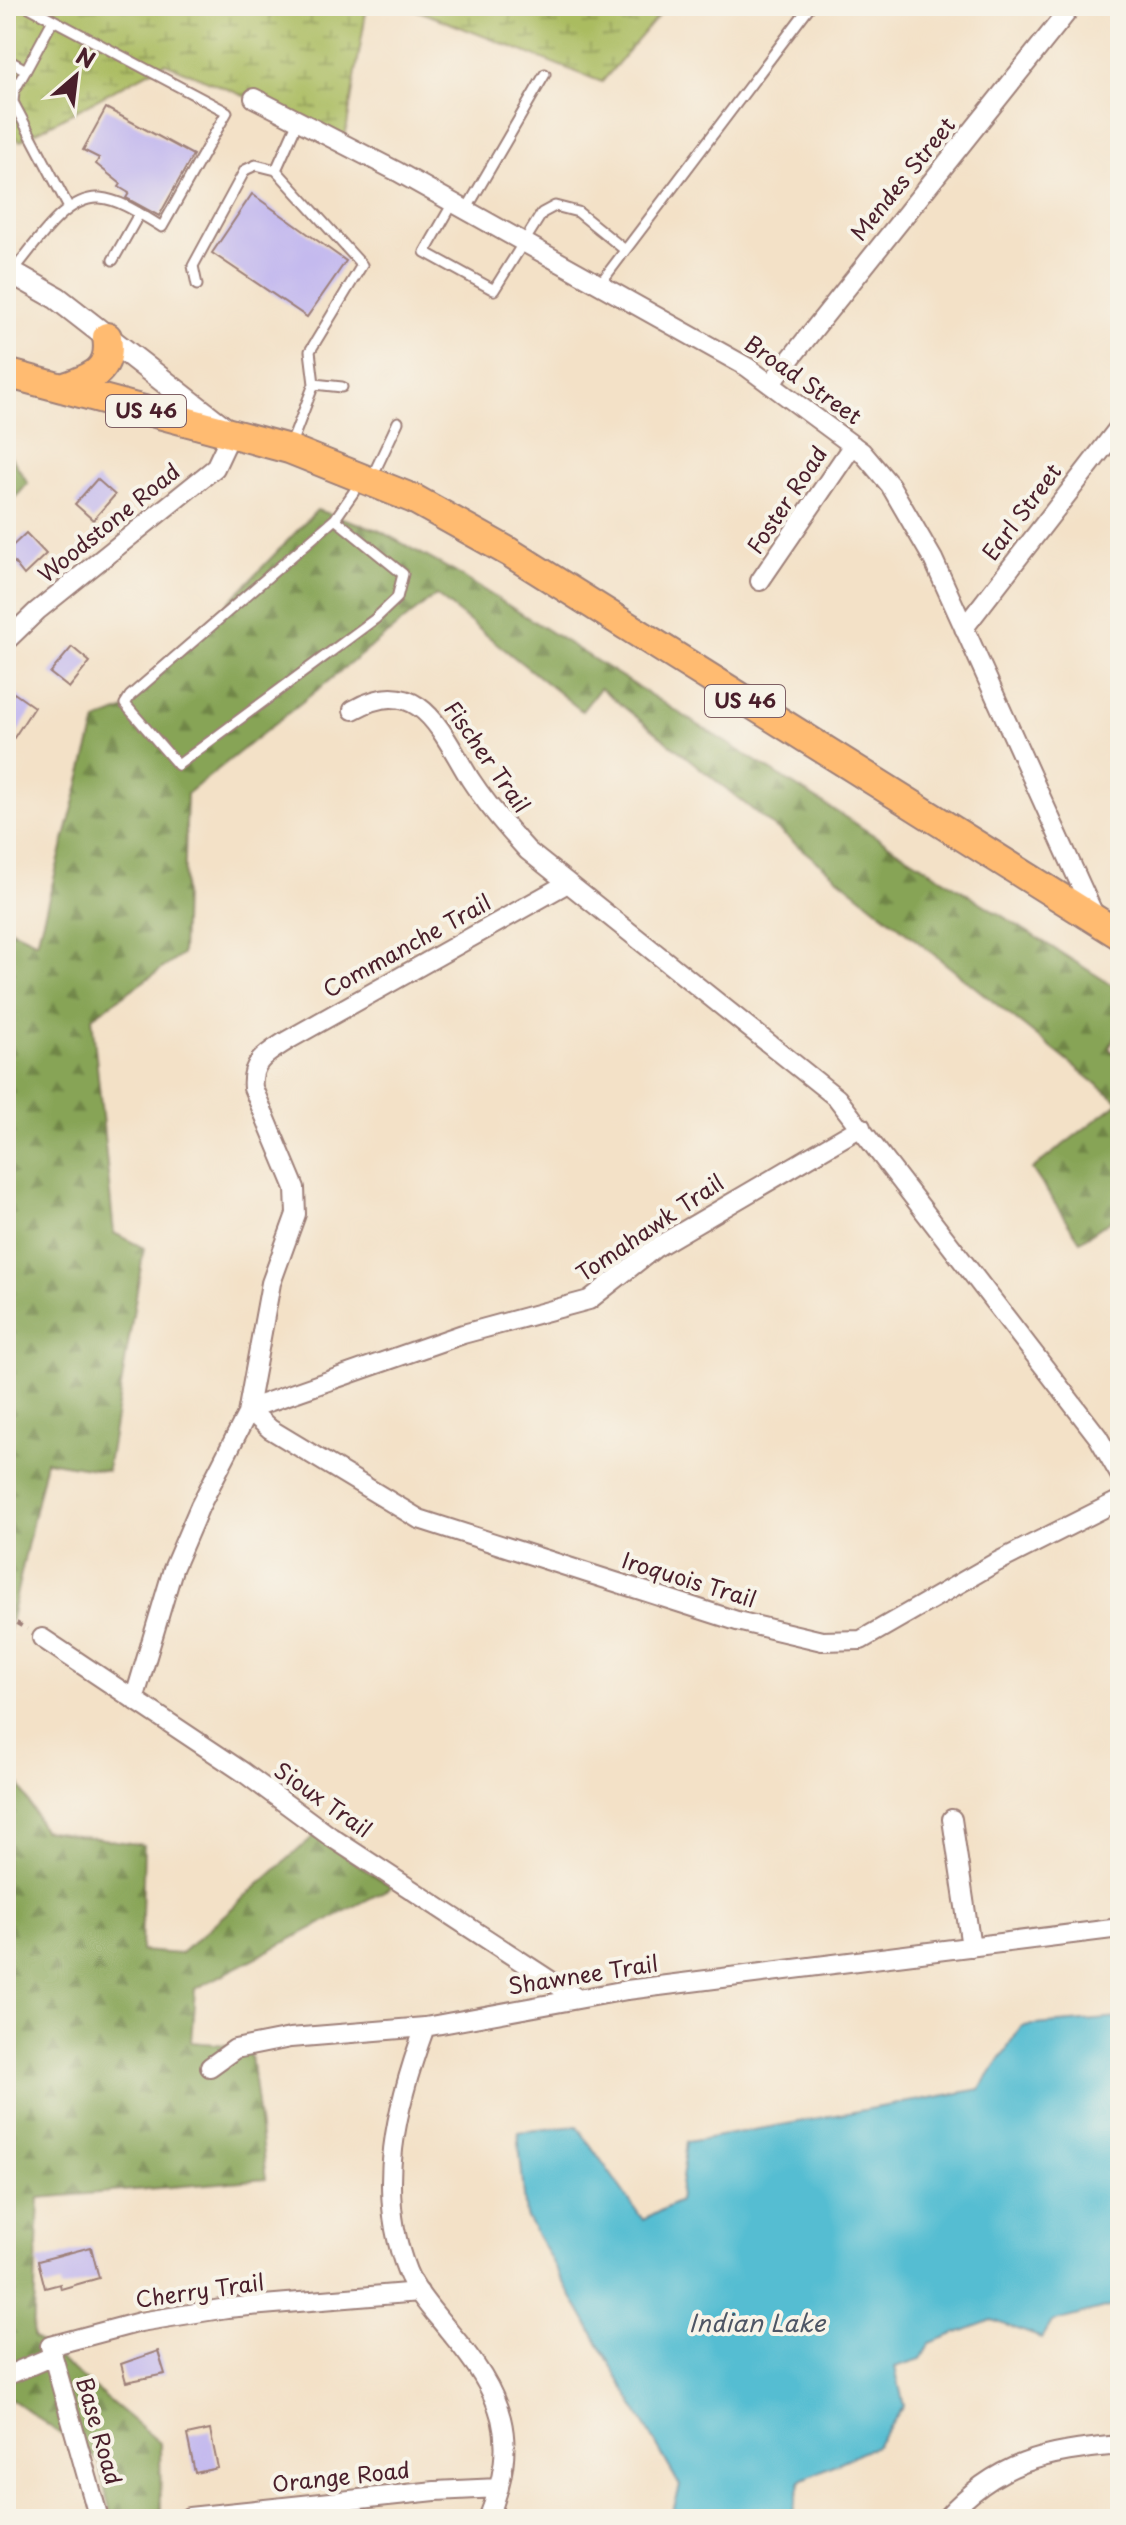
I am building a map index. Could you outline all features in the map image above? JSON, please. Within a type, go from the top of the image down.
[{"type":"main road","points":[[62,388],[96,376],[104,367],[110,353],[107,337]]},
{"type":"main road","name":"US 46","points":[[6,373],[289,449],[428,507],[509,552],[1108,928]]},
{"type":"street","name":"Mendes Street","points":[[771,383],[1072,6]]},
{"type":"street","name":"Broad Street","points":[[254,98],[459,206],[771,383],[853,445],[890,485],[933,559],[1108,928]]},
{"type":"street","points":[[9,270],[57,298],[231,434]]},
{"type":"street","name":"Earl Street","points":[[964,628],[1120,426]]},
{"type":"street","name":"Woodstone Road","points":[[6,641],[37,611],[215,468],[231,434]]},
{"type":"street","name":"Foster Road","points":[[760,581],[853,445]]},
{"type":"street","name":"Fischer Trail","points":[[353,710],[383,698],[401,699],[433,716],[497,818],[528,851],[566,884]]},
{"type":"street","points":[[566,884],[837,1098],[1098,1437],[1120,1475]]},
{"type":"street","name":"Commanche Trail","points":[[248,1409],[271,1283],[297,1205],[295,1188],[253,1088],[253,1070],[257,1062],[288,1040],[566,884]]},
{"type":"street","name":"Tomahawk Trail","points":[[248,1409],[463,1334],[589,1300],[655,1248],[861,1127]]},
{"type":"street","points":[[134,1700],[173,1569],[248,1409]]},
{"type":"street","name":"Iroquois Trail","points":[[248,1409],[270,1429],[419,1519],[721,1616],[822,1641],[861,1640],[995,1563],[1120,1500]]},
{"type":"street","name":"Sioux Trail","points":[[42,1638],[243,1772],[331,1837],[577,1998]]},
{"type":"street","points":[[952,1819],[971,1947],[1120,1928]]},
{"type":"street","name":"Shawnee Trail","points":[[210,2067],[235,2049],[290,2038],[425,2027],[577,1998],[971,1947]]},
{"type":"street","points":[[425,2027],[397,2124],[389,2187],[399,2250],[419,2292],[472,2357],[496,2398],[507,2442],[499,2488],[488,2519]]},
{"type":"street","name":"Cherry Trail","points":[[6,2376],[53,2356],[50,2346],[140,2322],[227,2308],[419,2292]]},
{"type":"street","name":"Base Road","points":[[53,2356],[99,2519]]},
{"type":"street","points":[[945,2519],[990,2477],[1013,2464],[1030,2458],[1120,2445]]},
{"type":"street","name":"Orange Road","points":[[189,2517],[435,2491],[499,2488]]},
{"type":"lane","points":[[9,270],[69,208],[98,198],[162,227],[227,112],[27,6]]},
{"type":"lane","points":[[599,285],[810,6]]},
{"type":"lane","points":[[53,20],[14,91],[13,102],[69,208]]},
{"type":"lane","points":[[6,59],[26,70]]},
{"type":"lane","points":[[545,74],[459,206],[425,252],[494,290],[521,242],[542,213],[555,206],[578,212],[625,250]]},
{"type":"lane","points":[[276,170],[298,121]]},
{"type":"lane","points":[[197,285],[193,266],[245,170],[256,165],[276,170],[362,265],[310,351],[314,384],[289,449]]},
{"type":"lane","points":[[113,260],[139,214]]},
{"type":"lane","points":[[314,384],[342,387]]},
{"type":"lane","points":[[335,519],[403,574],[397,598],[375,619],[178,765],[125,704],[130,696],[335,519],[367,479],[398,422]]},
{"type":"path","points":[[6,1617],[42,1638]]},
{"type":"green space","points":[[6,6],[367,6],[345,138],[165,63],[20,141],[6,130]]},
{"type":"green space","points":[[406,6],[667,6],[602,82]]},
{"type":"green space","points":[[6,449],[28,483],[6,509]]},
{"type":"green space","points":[[317,510],[378,530],[455,572],[1120,990],[1120,1028],[1109,1048],[1120,1059],[1120,1214],[1080,1241],[1032,1169],[1119,1102],[600,688],[582,711],[436,595],[187,794],[182,955],[92,1017],[114,1233],[144,1248],[107,1471],[46,1461],[6,1641],[6,927],[37,942],[96,721],[128,708]]},
{"type":"green space","points":[[6,1758],[43,1830],[144,1845],[141,1951],[180,1954],[314,1836],[392,1887],[195,1989],[191,2042],[250,2047],[266,2179],[39,2198],[33,2337],[160,2443],[161,2519],[112,2519],[98,2461],[6,2395]]},
{"type":"water","name":"Indian Lake","points":[[1120,2018],[1120,2304],[1052,2322],[1042,2338],[992,2320],[930,2343],[921,2359],[895,2367],[904,2406],[876,2446],[801,2480],[791,2519],[671,2519],[680,2486],[526,2216],[518,2132],[577,2126],[643,2220],[679,2201],[687,2142],[980,2089],[1022,2026]]},
{"type":"building","points":[[106,108],[193,155],[159,216],[126,198],[129,193],[96,164],[99,158],[83,150]]},
{"type":"building","points":[[252,194],[346,261],[307,317],[212,253]]},
{"type":"building","points":[[97,479],[115,495],[93,520],[75,504]]},
{"type":"building","points":[[26,533],[46,554],[24,575],[6,552]]},
{"type":"building","points":[[72,647],[90,662],[69,688],[50,673]]},
{"type":"building","points":[[14,693],[34,707],[6,750],[6,705]]},
{"type":"building","points":[[91,2247],[99,2278],[61,2289],[60,2284],[45,2288],[38,2261]]},
{"type":"building","points":[[158,2351],[165,2374],[126,2382],[121,2364]]},
{"type":"building","points":[[210,2430],[218,2468],[195,2473],[187,2435]]}]
